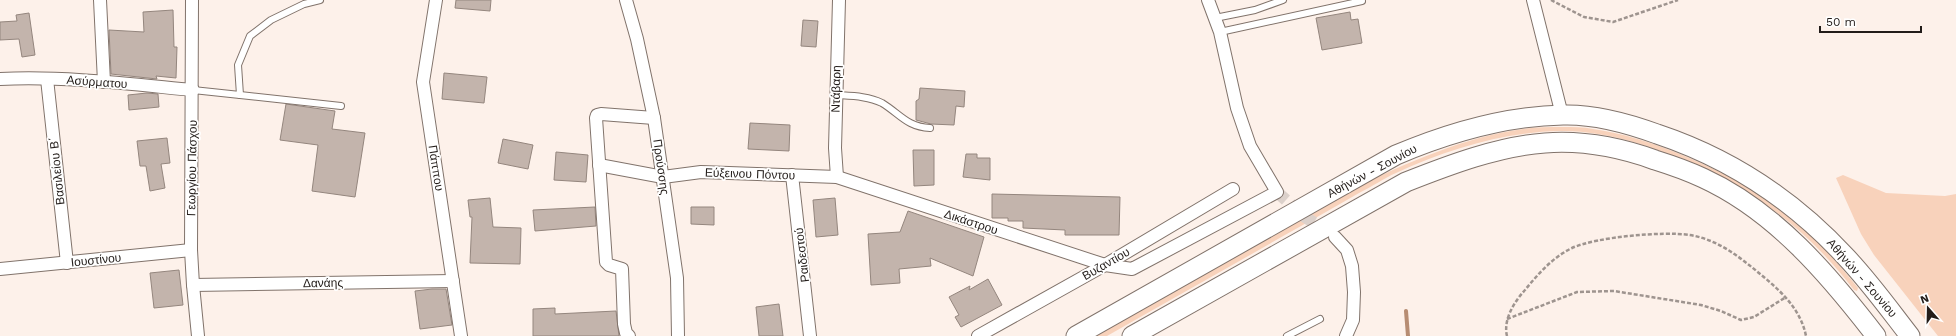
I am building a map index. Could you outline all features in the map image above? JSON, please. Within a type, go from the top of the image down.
[{"type":"main road","name":"Αθήνών - Σουνίου","points":[[1076,336],[1396,155],[1441,138],[1482,126],[1522,118],[1562,115],[1593,117],[1636,126],[1711,154],[1748,176],[1800,213],[1836,247],[1866,280],[1910,336]]},
{"type":"main road","name":"Αθήνών - Σουνίου","points":[[1132,336],[1406,182],[1452,164],[1489,154],[1529,144],[1565,142],[1597,144],[1630,151],[1704,178],[1735,197],[1761,215],[1806,254],[1845,296],[1876,336]]},
{"type":"street","points":[[100,0],[104,82]]},
{"type":"street","name":"Γεωργίου Πάσχου","points":[[192,0],[193,90],[191,250],[198,336]]},
{"type":"street","name":"Πάππου","points":[[436,0],[423,82],[461,336]]},
{"type":"street","name":"Προύσσης","points":[[626,0],[637,39],[654,118],[677,278],[678,336]]},
{"type":"street","name":"Ντάβαρη","points":[[837,177],[836,95],[839,0]]},
{"type":"street","points":[[1208,0],[1220,32]]},
{"type":"street","points":[[1533,0],[1562,115]]},
{"type":"street","name":"Δικάστρου","points":[[837,177],[1105,265],[1132,269],[1276,192],[1250,146],[1237,108],[1220,32]]},
{"type":"street","name":"Ασύρματου","points":[[0,79],[47,79],[104,82],[193,90]]},
{"type":"street","name":"Βασιλείου Β΄","points":[[47,79],[67,263]]},
{"type":"street","points":[[629,336],[626,333],[624,324],[622,269],[609,265],[606,262],[596,118],[597,115],[654,118]]},
{"type":"street","name":"Εύξεινου Πόντου","points":[[599,165],[663,177],[700,172],[837,177]]},
{"type":"street","name":"Ραιδεστού","points":[[792,175],[804,265],[810,336]]},
{"type":"street","name":"Βυζαντίου","points":[[978,336],[1105,265],[1233,189]]},
{"type":"street","points":[[1335,236],[1347,250],[1352,266],[1354,292],[1353,320],[1346,336]]},
{"type":"street","name":"Ιουστίνου","points":[[0,269],[191,250]]},
{"type":"street","name":"Δανάης","points":[[193,285],[453,281]]},
{"type":"lane","points":[[240,95],[238,65],[250,36],[271,20],[304,4],[320,0]]},
{"type":"lane","points":[[1215,18],[1255,10],[1283,0]]},
{"type":"lane","points":[[1220,32],[1362,1]]},
{"type":"lane","points":[[193,90],[341,106]]},
{"type":"lane","points":[[836,95],[863,97],[881,103],[918,128],[930,128]]},
{"type":"lane","points":[[1287,336],[1320,319]]},
{"type":"path","points":[[1551,0],[1584,17],[1613,22],[1678,0]]},
{"type":"path","points":[[1507,336],[1507,319],[1519,296],[1540,272],[1556,258],[1573,248],[1598,241],[1631,237],[1689,235],[1730,250],[1786,297],[1794,306],[1804,327],[1806,336]]},
{"type":"path","points":[[1507,319],[1576,292],[1614,291],[1701,305],[1721,311],[1741,320],[1754,317],[1786,297]]},
{"type":"shaded area","points":[[1578,127],[1617,134],[1644,141],[1672,151],[1728,176],[1753,190],[1796,221],[1836,262],[1858,288],[1857,291],[1854,290],[1837,269],[1802,233],[1763,203],[1720,177],[1664,152],[1630,141],[1595,133],[1577,131],[1539,132],[1497,138],[1476,143],[1436,156],[1391,175],[1107,336],[1092,336],[1354,188],[1394,169],[1436,152],[1479,138],[1528,128]]},
{"type":"shaded area","points":[[1843,175],[1886,193],[1945,196],[1956,194],[1956,336],[1938,336],[1874,255],[1861,234],[1836,178]]},
{"type":"building","points":[[456,0],[491,0],[490,11],[455,8]]},
{"type":"building","points":[[173,10],[174,47],[177,47],[176,78],[156,76],[157,79],[111,74],[109,30],[144,32],[143,12]]},
{"type":"building","points":[[1350,12],[1351,20],[1358,19],[1362,43],[1322,50],[1316,18]]},
{"type":"building","points":[[29,13],[35,55],[22,57],[19,39],[0,40],[0,22],[17,21],[16,15]]},
{"type":"building","points":[[803,20],[818,21],[816,47],[801,46]]},
{"type":"building","points":[[444,73],[487,77],[484,103],[442,99]]},
{"type":"building","points":[[920,88],[965,91],[964,107],[956,106],[954,125],[931,124],[916,120],[916,101],[919,99]]},
{"type":"building","points":[[147,93],[158,94],[159,107],[129,110],[128,95]]},
{"type":"building","points":[[286,104],[335,111],[332,129],[365,133],[355,197],[312,191],[318,145],[280,140]]},
{"type":"building","points":[[750,123],[790,125],[789,151],[748,149]]},
{"type":"building","points":[[167,138],[170,163],[161,164],[165,188],[150,191],[146,166],[140,166],[137,141]]},
{"type":"building","points":[[503,139],[533,145],[528,169],[498,163]]},
{"type":"building","points":[[913,150],[934,150],[934,185],[914,186]]},
{"type":"building","points":[[556,152],[588,155],[586,182],[554,180]]},
{"type":"building","points":[[966,154],[977,154],[977,158],[990,158],[990,180],[963,177]]},
{"type":"building","points":[[992,194],[1120,197],[1119,235],[1065,235],[1065,230],[1023,228],[1023,221],[1008,221],[1008,218],[992,218]]},
{"type":"building","points":[[490,198],[493,227],[521,228],[520,264],[470,263],[472,217],[470,217],[468,200]]},
{"type":"building","points":[[835,198],[838,235],[816,237],[813,200]]},
{"type":"building","points":[[595,207],[596,226],[535,231],[533,210]]},
{"type":"building","points":[[691,207],[714,207],[714,225],[691,224]]},
{"type":"building","points":[[908,211],[984,237],[973,276],[930,258],[931,266],[899,269],[900,283],[871,285],[868,234],[900,232]]},
{"type":"building","points":[[179,270],[183,305],[154,308],[150,273]]},
{"type":"building","points":[[988,279],[1002,305],[961,327],[955,317],[959,315],[949,297],[970,286],[969,290]]},
{"type":"building","points":[[446,289],[452,325],[420,329],[415,291]]},
{"type":"building","points":[[779,304],[783,336],[759,336],[756,307]]},
{"type":"building","points":[[555,308],[555,314],[616,311],[619,336],[533,336],[533,309]]},
{"type":"waterway","points":[[1406,311],[1408,336]]},
{"type":"tunnel","points":[[1277,192],[1305,217],[1327,231]]}]
